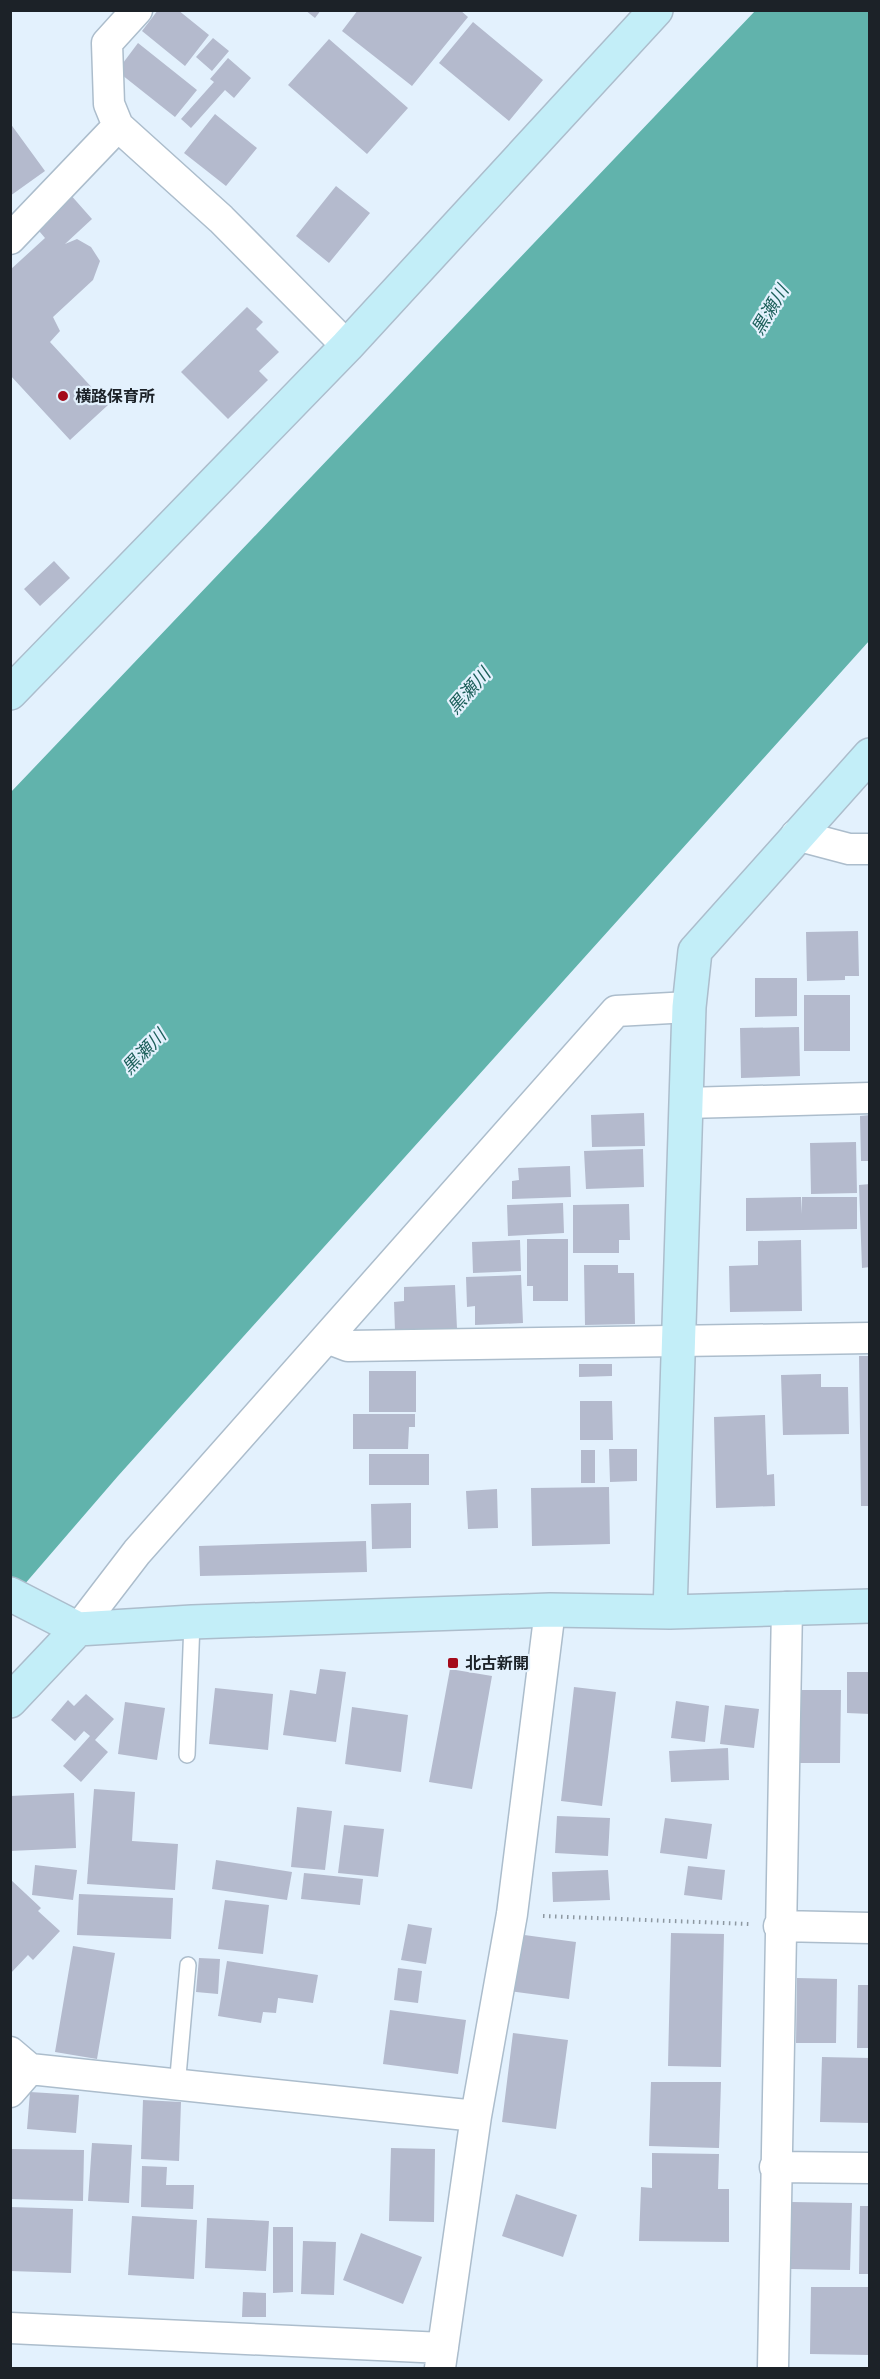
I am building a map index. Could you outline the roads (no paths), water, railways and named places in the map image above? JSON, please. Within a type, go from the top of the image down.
[{"type":"street","points":[[137,10],[107,43],[109,104],[118,126],[221,219],[347,346]]},
{"type":"street","points":[[10,693],[347,346],[656,10]]},
{"type":"street","points":[[10,239],[118,126]]},
{"type":"street","points":[[669,1612],[689,1006],[695,951],[796,835],[870,755]]},
{"type":"street","points":[[796,835],[849,849],[870,849]]},
{"type":"street","points":[[10,1701],[66,1623],[137,1552],[616,1011],[689,1006]]},
{"type":"street","points":[[686,1102],[870,1098]]},
{"type":"street","points":[[327,1338],[348,1346],[870,1338]]},
{"type":"street","points":[[10,1594],[66,1623],[192,1622],[550,1610],[669,1612],[870,1606]]},
{"type":"street","points":[[772,2368],[787,1607]]},
{"type":"street","points":[[10,2328],[442,2358],[476,2116],[512,1914],[550,1610]]},
{"type":"street","points":[[779,1926],[870,1928]]},
{"type":"street","points":[[10,2092],[20,2061],[177,2087],[476,2116]]},
{"type":"street","points":[[775,2167],[870,2168]]},
{"type":"lane","points":[[187,1755],[192,1622]]},
{"type":"lane","points":[[177,2087],[188,1965]]},
{"type":"water","name":"黒瀬川","points":[[755,11],[869,11],[869,641],[118,1476],[11,1600],[11,792]]},
{"type":"place","name":"横路保育所","points":[[63,396]]},
{"type":"place","name":"北古新開","points":[[453,1663]]}]
